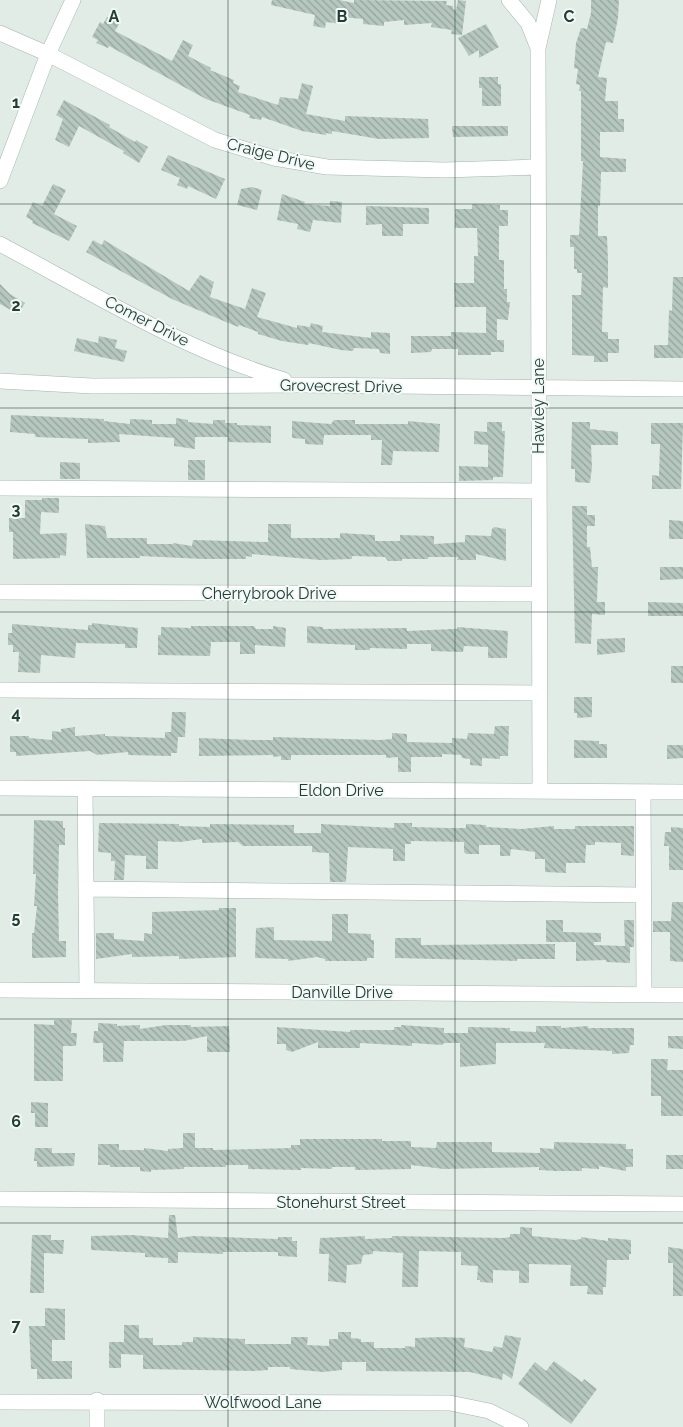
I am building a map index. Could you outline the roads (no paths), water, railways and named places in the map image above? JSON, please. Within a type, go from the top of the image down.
[{"type":"street","points":[[0,182],[48,54],[72,0]]},
{"type":"street","name":"Hawley Lane","points":[[509,0],[528,24],[538,48],[540,791]]},
{"type":"street","points":[[538,48],[549,0]]},
{"type":"street","name":"Craige Drive","points":[[0,32],[48,54],[214,140],[274,158],[327,168],[444,170],[538,168]]},
{"type":"street","name":"Comer Drive","points":[[0,244],[161,329],[253,371],[300,385]]},
{"type":"street","name":"Grovecrest Drive","points":[[0,381],[92,386],[300,385],[683,389]]},
{"type":"street","points":[[0,488],[538,491]]},
{"type":"street","name":"Cherrybrook Drive","points":[[0,592],[539,594]]},
{"type":"street","points":[[0,690],[539,693]]},
{"type":"street","name":"Eldon Drive","points":[[0,788],[85,790],[683,792]]},
{"type":"street","points":[[85,790],[87,991]]},
{"type":"street","points":[[643,792],[642,895],[644,994]]},
{"type":"street","points":[[86,888],[642,895]]},
{"type":"street","name":"Danville Drive","points":[[0,990],[683,995]]},
{"type":"street","name":"Stonehurst Street","points":[[0,1199],[683,1204]]},
{"type":"street","points":[[97,1400],[97,1427]]},
{"type":"street","name":"Wolfwood Lane","points":[[0,1402],[97,1400],[450,1403],[490,1411],[522,1427]]}]
